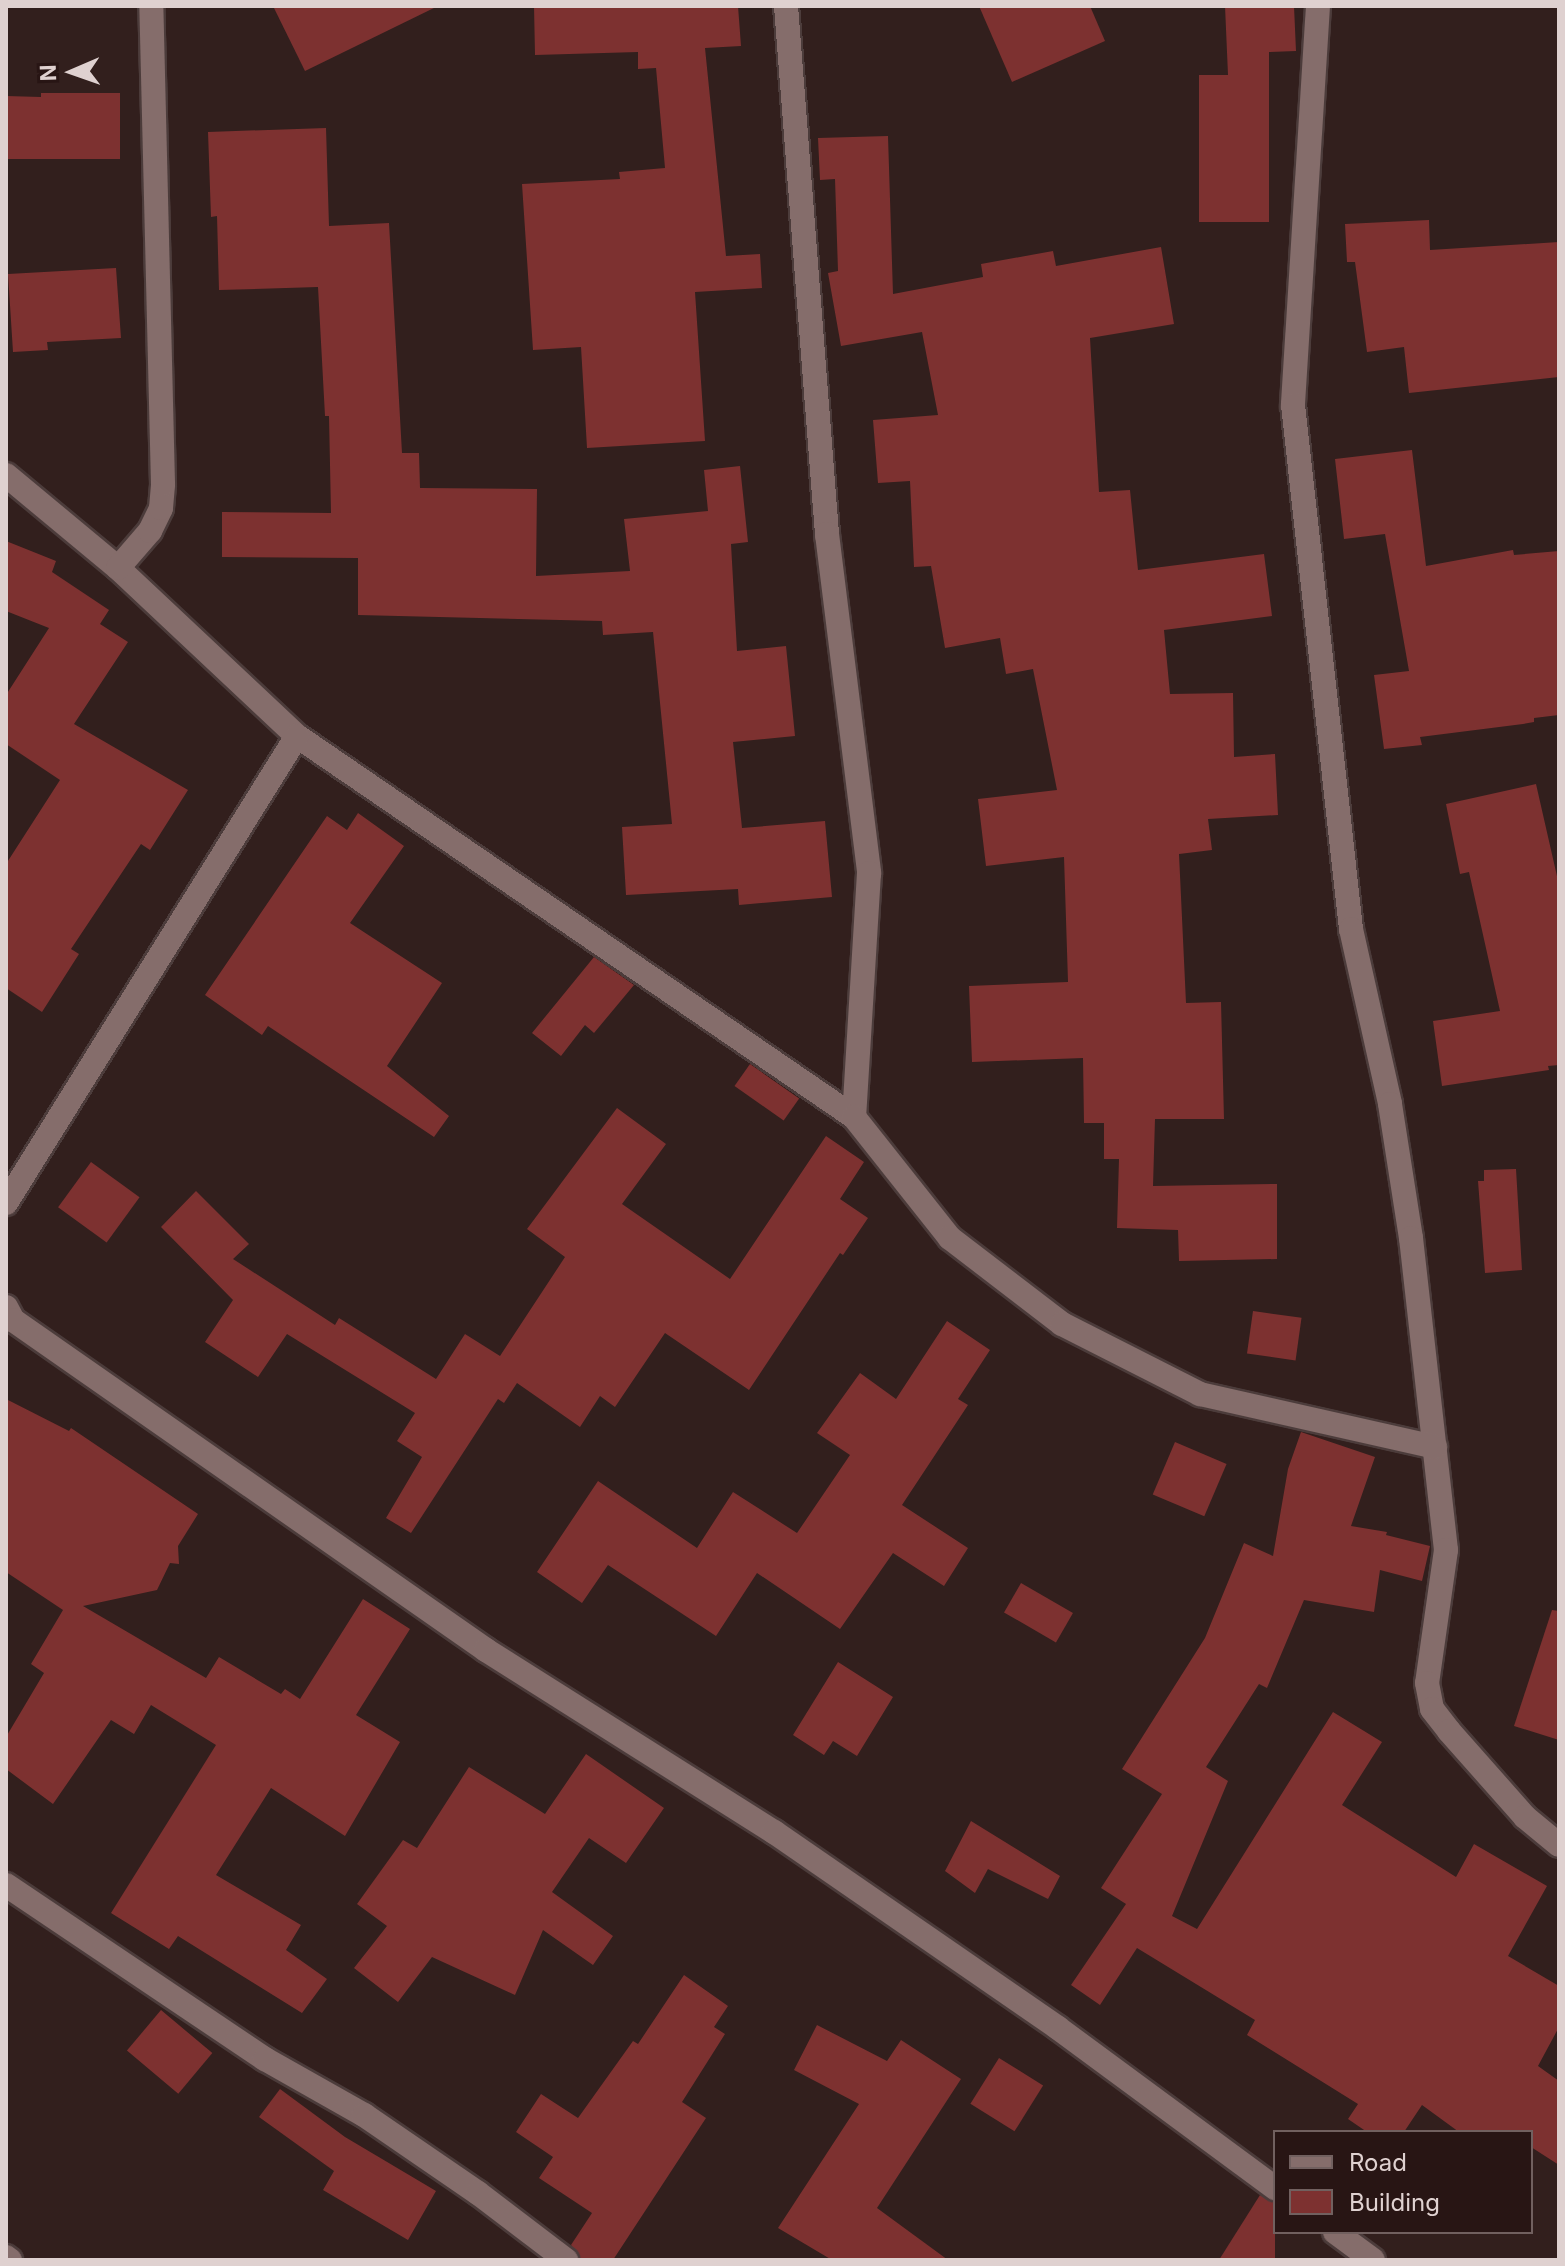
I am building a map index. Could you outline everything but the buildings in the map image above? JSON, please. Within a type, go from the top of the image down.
[{"type":"street","points":[[118,568],[150,531],[161,508],[163,484],[151,6]]},
{"type":"street","points":[[786,6],[827,534],[869,873],[854,1117]]},
{"type":"street","points":[[1318,6],[1293,405],[1351,929],[1390,1104],[1411,1238],[1446,1550],[1427,1683],[1432,1709],[1525,1817],[1559,1845]]},
{"type":"street","points":[[6,475],[118,568],[297,736],[854,1117],[950,1238],[1062,1324],[1200,1394],[1435,1447]]},
{"type":"street","points":[[6,1203],[297,736]]},
{"type":"street","points":[[6,1307],[13,1320],[486,1650],[774,1832],[1058,2028],[1273,2187]]},
{"type":"street","points":[[6,1885],[265,2059],[364,2115],[478,2193],[566,2260]]},
{"type":"street","points":[[1338,2234],[1373,2260]]}]
